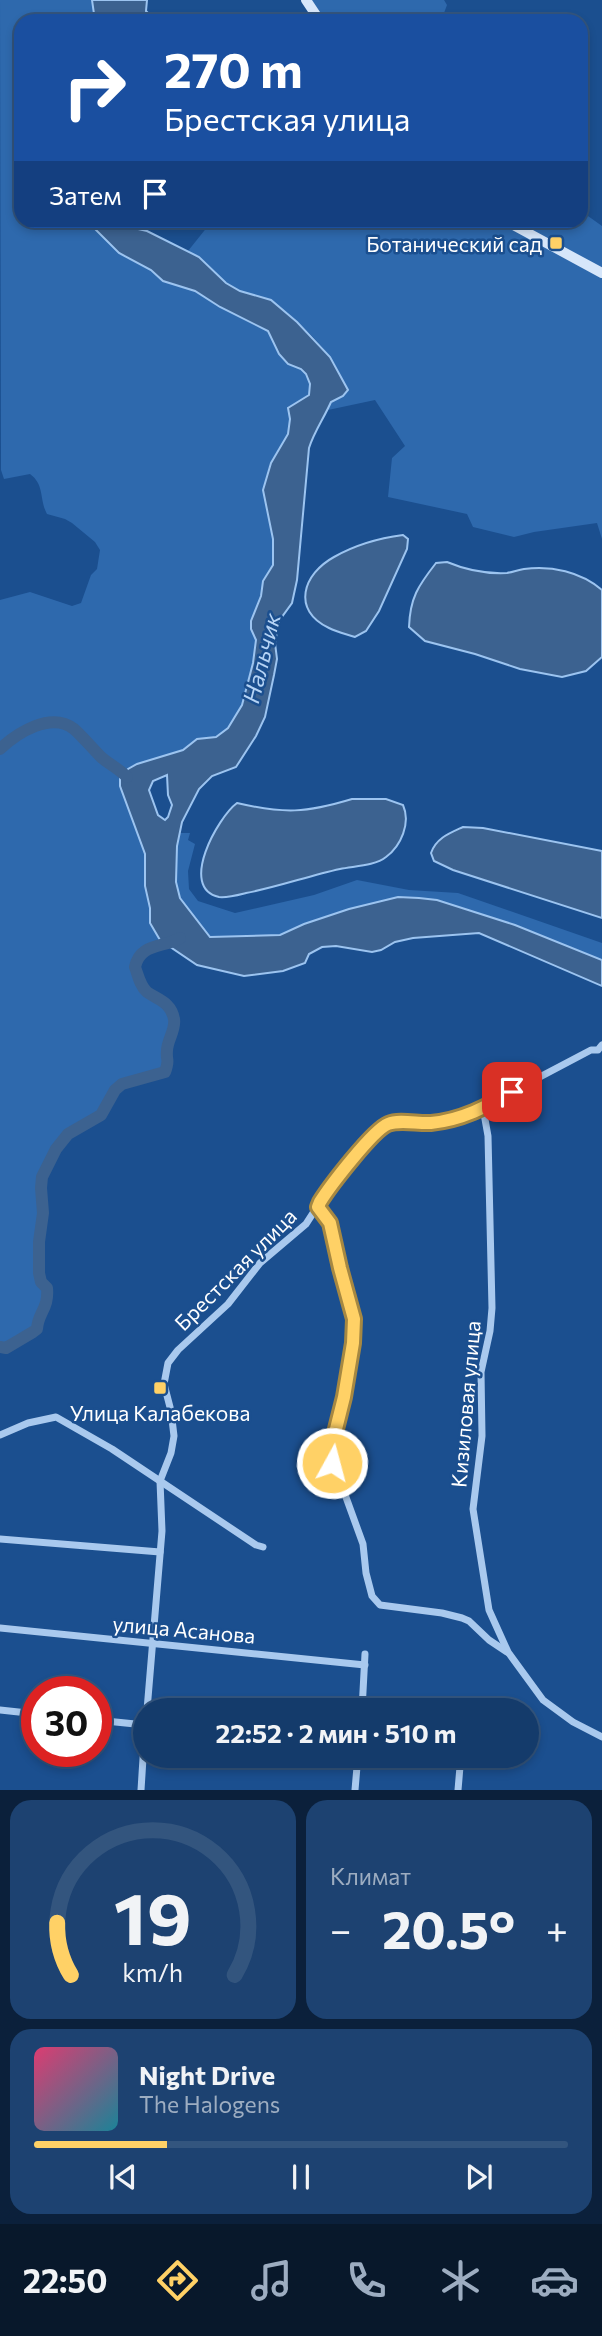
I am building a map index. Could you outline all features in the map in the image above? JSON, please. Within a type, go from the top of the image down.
[{"type":"street","points":[[519,228],[602,273]]},
{"type":"street","points":[[600,1047],[602,1059]]},
{"type":"street","name":"Брестская улица","points":[[160,1481],[174,1436],[171,1411],[163,1384],[168,1363],[178,1350],[228,1304],[260,1264],[306,1224],[326,1193],[371,1137],[385,1125],[439,1122],[464,1116],[600,1047]]},
{"type":"street","name":"Кизиловая улица","points":[[483,1108],[488,1136],[492,1308],[481,1372],[482,1436],[474,1486],[473,1514],[489,1610],[508,1652],[543,1700],[573,1722],[602,1737]]},
{"type":"street","points":[[318,1207],[330,1223],[354,1319],[344,1397],[331,1456],[363,1544],[372,1596],[380,1605],[442,1613],[469,1621],[489,1640],[508,1652]]},
{"type":"street","points":[[0,1435],[28,1423],[56,1417],[111,1449],[262,1547]]},
{"type":"street","points":[[148,1698],[163,1514],[160,1481]]},
{"type":"street","points":[[0,1539],[160,1552]]},
{"type":"street","name":"улица Асанова","points":[[0,1628],[365,1665]]},
{"type":"street","points":[[363,1698],[365,1654]]},
{"type":"street","points":[[0,1710],[21,1712]]},
{"type":"street","points":[[112,1722],[133,1725]]},
{"type":"street","points":[[141,1790],[142,1768]]},
{"type":"street","points":[[355,1790],[357,1768]]},
{"type":"street","points":[[458,1790],[460,1768]]},
{"type":"shaded area","points":[[0,0],[92,0],[94,14],[14,14],[14,228],[94,228],[119,253],[151,270],[163,281],[195,291],[268,331],[279,354],[288,364],[301,369],[310,384],[309,395],[288,408],[288,434],[270,463],[263,490],[273,539],[273,566],[263,581],[261,596],[251,621],[256,640],[242,705],[228,728],[216,737],[197,739],[183,750],[137,764],[120,786],[145,854],[145,886],[150,923],[160,940],[166,944],[146,950],[139,956],[135,967],[143,987],[167,1005],[172,1013],[174,1023],[167,1047],[168,1063],[165,1072],[134,1079],[120,1086],[103,1113],[72,1132],[56,1152],[41,1184],[43,1220],[38,1267],[42,1282],[47,1288],[47,1300],[37,1329],[6,1348],[0,1347],[0,600],[30,592],[72,606],[81,603],[91,575],[97,569],[100,550],[95,542],[72,523],[47,514],[35,478],[30,474],[4,479],[1,470]]},
{"type":"shaded area","points":[[306,0],[444,0],[447,5],[444,14],[315,14]]},
{"type":"shaded area","points":[[588,216],[602,226],[602,539],[597,523],[514,537],[473,527],[467,514],[388,497],[392,458],[405,446],[375,400],[328,410],[331,402],[343,396],[342,383],[334,362],[318,342],[278,305],[266,298],[232,287],[188,251],[206,228],[588,228]]},
{"type":"shaded area","points":[[180,833],[190,833],[188,840],[195,844],[188,871],[189,889],[198,901],[235,913],[314,895],[357,880],[409,890],[458,893],[602,943],[602,960],[515,925],[437,900],[419,898],[398,897],[349,909],[280,935],[209,937],[187,911],[178,894],[175,867]]},
{"type":"water","points":[[92,0],[147,0],[146,11],[149,14],[94,14]]},
{"type":"water","name":"Нальчик","points":[[94,228],[134,228],[147,231],[199,257],[226,283],[240,291],[271,300],[297,322],[330,357],[348,390],[331,402],[309,448],[297,580],[292,603],[279,621],[275,643],[277,659],[265,717],[236,767],[212,776],[199,789],[182,822],[177,846],[176,882],[180,898],[210,937],[280,935],[349,909],[398,897],[437,900],[515,925],[602,960],[602,986],[479,933],[413,938],[372,952],[336,946],[322,947],[309,954],[305,963],[283,971],[244,976],[197,965],[160,940],[150,923],[145,886],[145,854],[120,786],[120,778],[137,764],[183,750],[197,739],[216,737],[228,728],[242,705],[256,640],[251,621],[261,596],[263,581],[273,565],[273,539],[263,490],[271,463],[288,434],[288,408],[309,395],[310,384],[301,369],[288,364],[279,354],[268,331],[195,291],[163,281],[151,270],[119,253]],"holes":[[[167,775],[168,795],[172,805],[165,820],[158,815],[149,790],[153,781]]]},
{"type":"water","points":[[403,535],[408,539],[407,549],[379,611],[366,631],[355,637],[332,629],[309,612],[306,592],[309,582],[323,564],[359,546]]},
{"type":"water","points":[[447,562],[492,573],[534,568],[555,569],[575,574],[594,584],[602,590],[602,657],[586,671],[562,677],[520,669],[425,641],[409,627],[413,600],[436,563]]},
{"type":"water","points":[[352,799],[386,799],[403,805],[406,819],[403,834],[396,847],[381,860],[232,896],[219,897],[207,891],[202,880],[206,852],[220,822],[237,803],[268,809],[295,810]]},
{"type":"water","points":[[463,827],[483,828],[602,851],[602,918],[453,870],[434,861],[431,853],[436,843]]},
{"type":"waterway","points":[[0,749],[35,726],[55,722],[65,724],[127,777]]},
{"type":"waterway","points":[[0,1347],[6,1348],[37,1329],[46,1301],[47,1288],[41,1282],[39,1273],[43,1213],[41,1188],[42,1177],[56,1149],[68,1134],[101,1115],[115,1090],[122,1084],[165,1072],[168,1063],[167,1047],[174,1023],[172,1013],[164,1002],[145,990],[135,967],[138,959],[147,950],[180,938]]},
{"type":"place","name":"Ботанический сад","points":[[556,243]]},
{"type":"place","name":"Улица Калабекова","points":[[160,1388]]},
{"type":"route","points":[[332,1463],[331,1449],[344,1397],[354,1319],[330,1223],[318,1207],[320,1202],[371,1137],[385,1125],[439,1122],[464,1116],[512,1092]]}]
